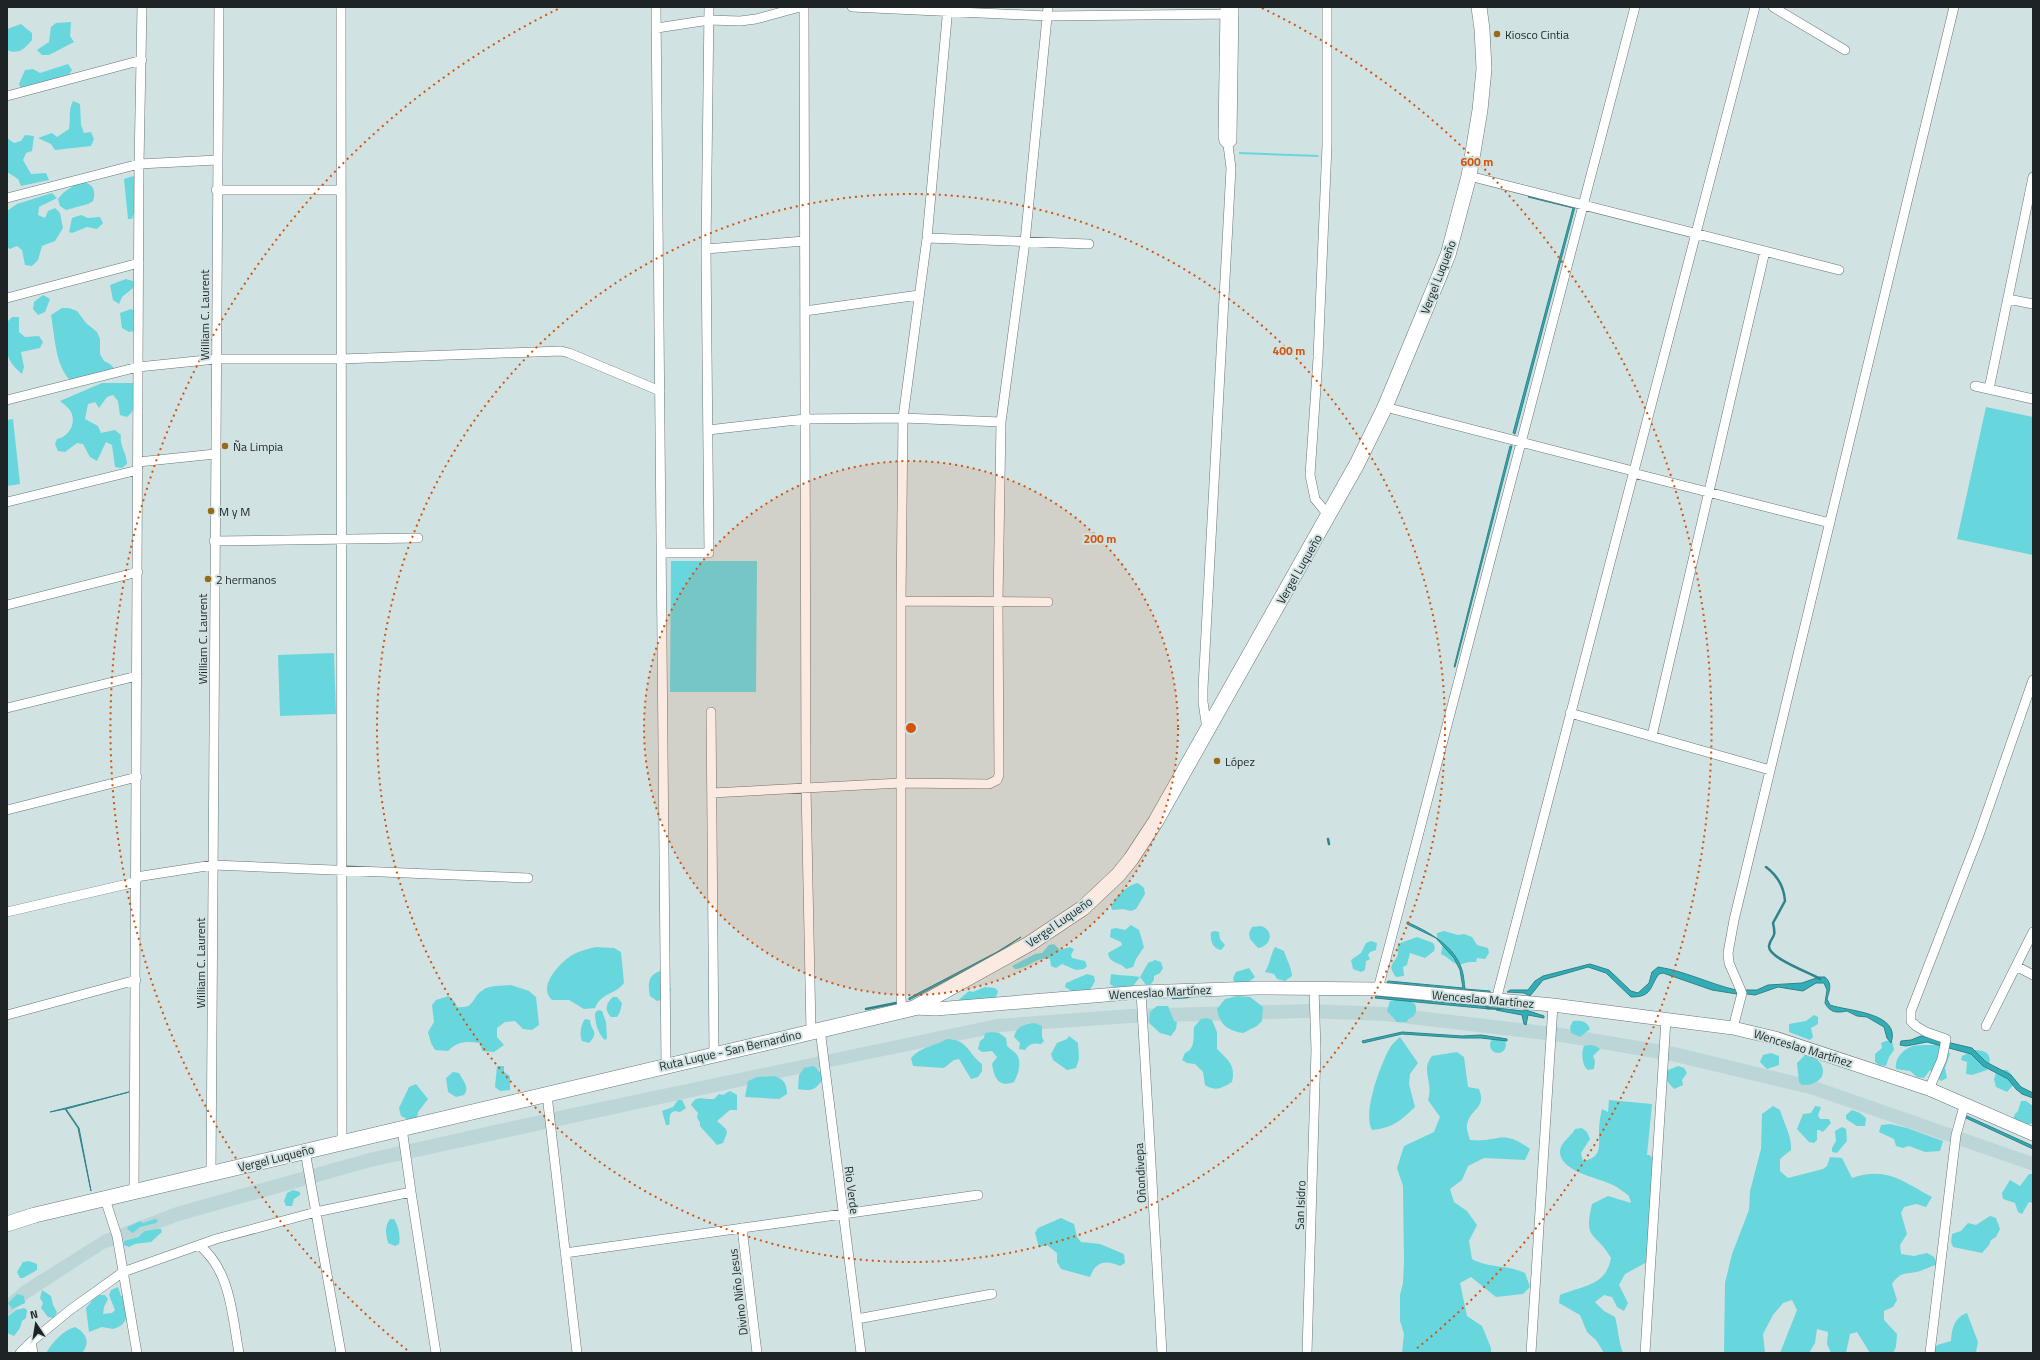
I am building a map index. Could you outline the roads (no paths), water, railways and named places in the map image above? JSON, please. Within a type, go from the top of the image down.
[{"type":"main road","name":"Vergel Luqueño","points":[[908,1010],[1056,928],[1101,892],[1118,875],[1139,846],[1207,730],[1357,464],[1385,406],[1448,255],[1469,176],[1480,110],[1484,69],[1482,28],[1479,7]]},
{"type":"main road","name":"Wenceslao Martínez","points":[[908,1010],[1141,992],[1314,988],[1378,989],[1553,1005],[1733,1028],[1775,1038],[1965,1103],[2033,1134]]},
{"type":"main road","name":"Ruta Luque - San Bernardino","points":[[547,1095],[714,1054],[908,1010]]},
{"type":"main road","name":"Vergel Luqueño","points":[[7,1224],[35,1215],[547,1095]]},
{"type":"street","points":[[134,1192],[139,164],[142,7]]},
{"type":"street","name":"William C. Laurent","points":[[211,1174],[216,190],[219,7]]},
{"type":"street","points":[[341,7],[342,1142]]},
{"type":"street","points":[[656,7],[666,1066]]},
{"type":"street","points":[[661,553],[709,553],[706,249],[709,7]]},
{"type":"street","points":[[657,28],[709,20],[740,21],[756,19],[800,7]]},
{"type":"street","name":"Rio Verde","points":[[804,7],[806,787],[816,1030],[843,1214],[861,1353]]},
{"type":"street","points":[[852,7],[1047,11],[1230,11],[1223,136],[1224,141],[1228,145],[1230,168],[1203,688],[1203,702],[1207,730]]},
{"type":"street","points":[[1327,7],[1327,145],[1310,475],[1315,499],[1328,516]]},
{"type":"street","points":[[1378,989],[1584,205],[1634,7]]},
{"type":"street","points":[[1496,1000],[1755,7]]},
{"type":"street","points":[[1773,7],[1845,50]]},
{"type":"street","points":[[1733,1028],[1742,993],[1729,963],[1728,953],[1734,920],[1954,7]]},
{"type":"street","points":[[908,1010],[901,998],[901,601],[903,418],[927,238],[948,8]]},
{"type":"street","points":[[712,793],[901,783],[989,784],[998,780],[1000,775],[998,602],[1001,422],[1025,242],[1047,11]]},
{"type":"street","points":[[7,96],[142,60]]},
{"type":"street","points":[[7,198],[139,164],[217,160]]},
{"type":"street","points":[[1469,176],[1839,270]]},
{"type":"street","points":[[1989,389],[2033,177]]},
{"type":"street","points":[[216,190],[341,190]]},
{"type":"street","points":[[927,238],[1089,244]]},
{"type":"street","points":[[706,249],[804,241]]},
{"type":"street","points":[[1652,736],[1710,493],[1765,251]]},
{"type":"street","points":[[7,298],[139,263]]},
{"type":"street","points":[[804,311],[919,295]]},
{"type":"street","points":[[2008,299],[2033,304]]},
{"type":"street","points":[[7,400],[138,367],[216,360],[341,359],[561,352],[569,353],[660,391]]},
{"type":"street","points":[[1975,386],[2033,400]]},
{"type":"street","points":[[1385,406],[1633,471],[1637,474],[1830,523]]},
{"type":"street","points":[[708,430],[805,419],[903,418],[1001,422]]},
{"type":"street","points":[[7,502],[138,466],[215,454]]},
{"type":"street","points":[[214,541],[418,538]]},
{"type":"street","points":[[7,604],[138,572]]},
{"type":"street","points":[[901,601],[1048,602]]},
{"type":"street","points":[[7,708],[137,676]]},
{"type":"street","points":[[1929,1090],[1942,1060],[1946,1039],[1916,1026],[1911,1021],[1911,1011],[1987,813],[2033,680]]},
{"type":"street","points":[[711,712],[714,1054]]},
{"type":"street","points":[[1570,713],[1770,770]]},
{"type":"street","points":[[7,810],[137,777]]},
{"type":"street","points":[[7,912],[136,879],[213,865],[528,878]]},
{"type":"street","points":[[1986,1026],[2033,932]]},
{"type":"street","points":[[2016,966],[2033,975]]},
{"type":"street","points":[[7,1015],[136,980]]},
{"type":"street","name":"San Isidro","points":[[1307,1353],[1316,1058],[1314,988]]},
{"type":"street","name":"Oñondivepa","points":[[1141,992],[1162,1353]]},
{"type":"street","points":[[1531,1353],[1553,1005]]},
{"type":"street","points":[[1645,1353],[1666,1019]]},
{"type":"street","points":[[547,1095],[578,1353]]},
{"type":"street","points":[[1930,1353],[1956,1134],[1965,1103]]},
{"type":"street","points":[[402,1128],[436,1353]]},
{"type":"street","points":[[305,1152],[341,1353]]},
{"type":"street","points":[[20,1353],[70,1310],[123,1272],[216,1239],[316,1212],[411,1192]]},
{"type":"street","points":[[566,1253],[978,1195]]},
{"type":"street","points":[[105,1199],[117,1236],[137,1353]]},
{"type":"street","name":"Divino Niño Jesus","points":[[742,1228],[757,1353]]},
{"type":"street","points":[[199,1245],[210,1254],[224,1281],[238,1353]]},
{"type":"street","points":[[857,1319],[992,1294]]},
{"type":"street","points":[[31,1342],[33,1353]]},
{"type":"waterway","points":[[1328,839],[1329,844]]},
{"type":"waterway","points":[[1766,867],[1780,882],[1785,901],[1773,923],[1774,935],[1769,946],[1771,951],[1782,960],[1820,979]]},
{"type":"waterway","points":[[1173,998],[1188,997]]},
{"type":"waterway","points":[[866,1009],[896,1003]]},
{"type":"waterway","points":[[1487,1008],[1500,1009]]},
{"type":"place","name":"Kiosco Cintia","points":[[1497,34]]},
{"type":"place","name":"Ña Limpia","points":[[225,446]]},
{"type":"place","name":"M y M","points":[[211,511]]},
{"type":"place","name":"2 hermanos","points":[[208,579]]},
{"type":"place","name":"López","points":[[1217,761]]}]
